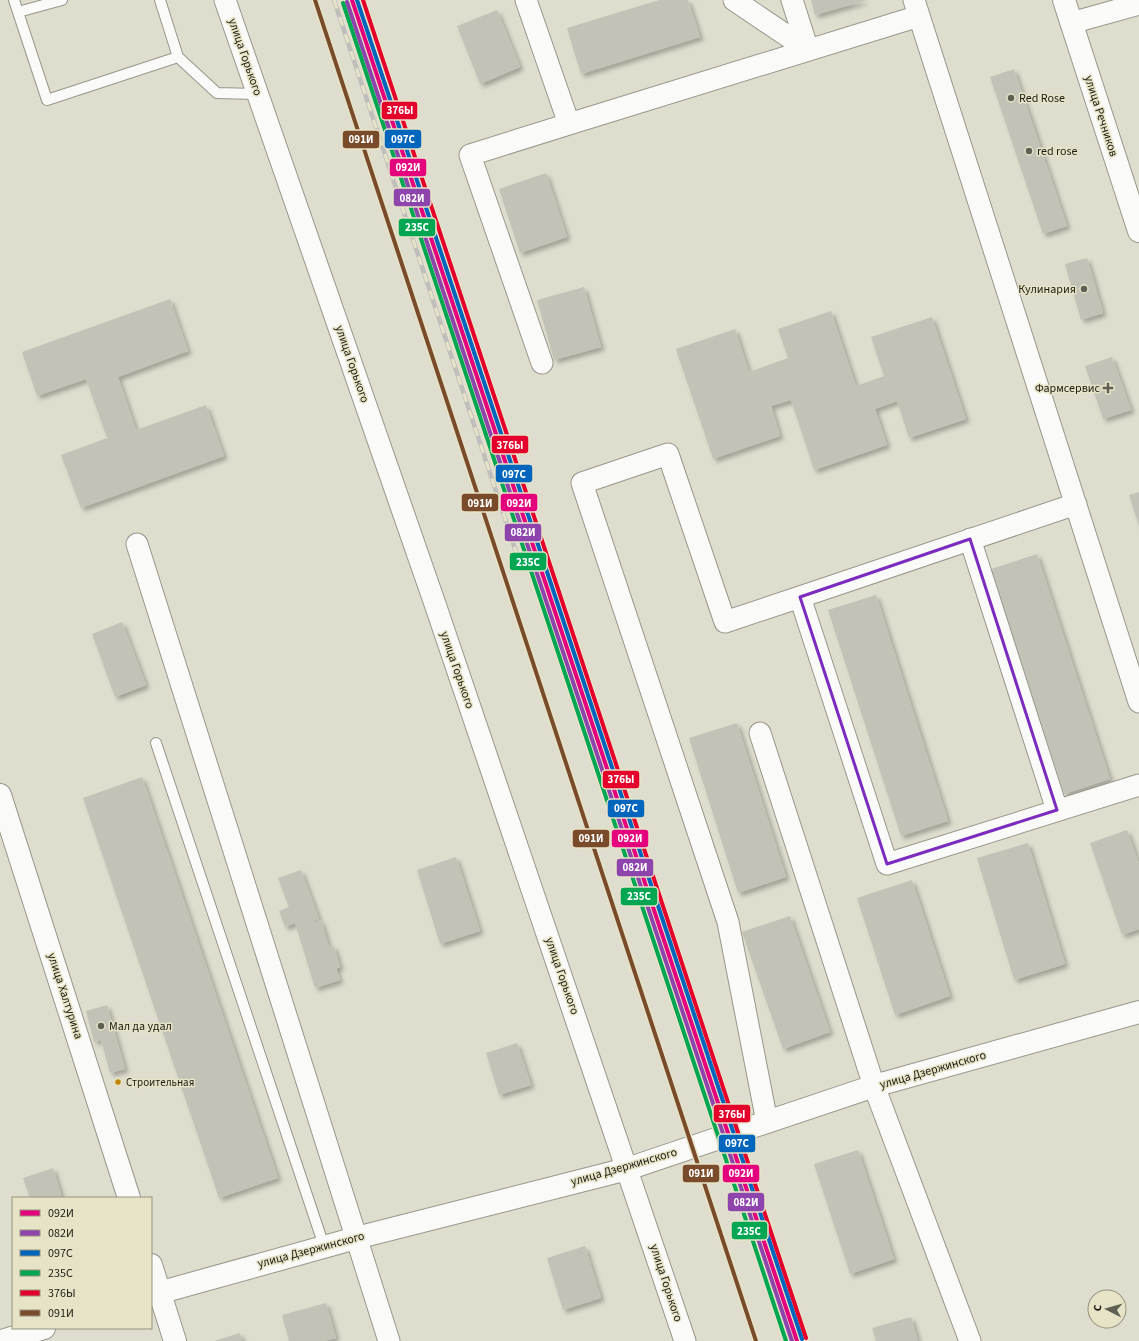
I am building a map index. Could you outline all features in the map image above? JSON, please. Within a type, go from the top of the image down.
[{"type":"street","name":"улица Горького","points":[[225,0],[628,1169],[685,1341]]},
{"type":"street","points":[[526,0],[569,124]]},
{"type":"street","points":[[734,0],[808,50]]},
{"type":"street","points":[[792,0],[808,50]]},
{"type":"street","name":"улица Речников","points":[[1064,0],[1133,194],[1139,231]]},
{"type":"street","points":[[1071,23],[1139,4]]},
{"type":"street","points":[[542,363],[470,155],[808,50],[917,8],[1139,702]]},
{"type":"street","points":[[766,1122],[728,922],[582,483],[668,454],[725,622],[1076,504]]},
{"type":"street","points":[[970,539],[1057,810]]},
{"type":"street","points":[[137,544],[388,1341]]},
{"type":"street","points":[[800,597],[887,864],[1139,785]]},
{"type":"street","points":[[760,733],[874,1086],[970,1341]]},
{"type":"street","name":"улица Халтурина","points":[[0,795],[130,1197]]},
{"type":"street","name":"улица Дзержинского","points":[[155,1294],[324,1246],[628,1169],[874,1086],[1139,1012]]},
{"type":"street","points":[[152,1272],[155,1294],[175,1341]]},
{"type":"street","points":[[2,1341],[41,1329]]},
{"type":"lane","points":[[14,0],[47,100],[178,57]]},
{"type":"lane","points":[[18,12],[62,0]]},
{"type":"lane","points":[[160,0],[178,57],[217,93],[258,94]]},
{"type":"lane","points":[[156,743],[324,1246]]},
{"type":"highlighted area","points":[[970,539],[1057,810],[887,864],[800,597]]},
{"type":"building","points":[[659,0],[688,0],[700,37],[581,74],[567,28]]},
{"type":"building","points":[[811,0],[867,0],[815,15]]},
{"type":"building","points":[[497,10],[520,67],[480,84],[457,26]]},
{"type":"building","name":"red rose","points":[[1014,69],[1067,226],[1043,234],[990,77]]},
{"type":"building","points":[[546,173],[567,237],[520,253],[499,189]]},
{"type":"building","name":"Кулинария","points":[[1087,258],[1103,313],[1081,320],[1065,264]]},
{"type":"building","points":[[584,287],[601,347],[554,360],[537,300]]},
{"type":"building","points":[[170,299],[188,351],[118,377],[136,430],[206,405],[224,456],[81,508],[61,455],[107,438],[86,379],[37,396],[22,352]]},
{"type":"building","points":[[831,311],[856,386],[884,376],[871,337],[932,317],[966,419],[909,438],[897,401],[875,409],[887,445],[814,470],[791,400],[771,406],[780,436],[713,459],[676,349],[735,329],[749,372],[788,358],[778,329]]},
{"type":"building","name":"Фармсервис","points":[[1112,357],[1131,410],[1103,419],[1085,366]]},
{"type":"building","points":[[1139,492],[1139,526],[1129,495]]},
{"type":"building","points":[[1037,554],[1110,779],[1064,794],[991,569]]},
{"type":"building","points":[[876,595],[948,821],[901,836],[828,610]]},
{"type":"building","points":[[122,622],[146,685],[115,697],[92,634]]},
{"type":"building","points":[[737,723],[786,877],[738,893],[689,738]]},
{"type":"building","points":[[142,777],[278,1178],[219,1198],[83,798]]},
{"type":"building","points":[[1127,830],[1139,864],[1139,929],[1122,935],[1090,843]]},
{"type":"building","points":[[1028,843],[1065,964],[1014,980],[977,858]]},
{"type":"building","points":[[456,857],[480,931],[440,944],[417,870]]},
{"type":"building","points":[[301,870],[319,919],[301,926],[321,920],[329,947],[334,946],[340,967],[336,969],[340,980],[315,988],[295,923],[285,927],[279,911],[289,907],[278,878]]},
{"type":"building","points":[[912,880],[950,996],[895,1015],[857,898]]},
{"type":"building","points":[[790,916],[830,1032],[783,1049],[742,932]]},
{"type":"building","name":"Мал да удал","points":[[107,1005],[125,1069],[110,1073],[101,1040],[94,1042],[86,1011]]},
{"type":"building","points":[[517,1043],[531,1085],[499,1095],[486,1053]]},
{"type":"building","points":[[858,1150],[894,1259],[850,1274],[814,1164]]},
{"type":"building","points":[[53,1168],[62,1197],[30,1197],[23,1178]]},
{"type":"building","points":[[585,1246],[601,1298],[563,1310],[547,1258]]},
{"type":"building","points":[[326,1303],[336,1338],[324,1341],[289,1341],[282,1315]]},
{"type":"building","points":[[911,1317],[918,1341],[876,1341],[872,1328]]},
{"type":"building","points":[[240,1333],[242,1341],[214,1341]]},
{"type":"railway","points":[[334,0],[517,555]]},
{"type":"transit line","name":"091И","points":[[315,0],[756,1341]]},
{"type":"transit line","name":"092И","points":[[352,0],[797,1341]]},
{"type":"transit line","name":"097С","points":[[357,0],[802,1339]]},
{"type":"transit line","name":"376Ы","points":[[363,0],[806,1338]]},
{"type":"transit line","name":"082И","points":[[347,2],[792,1341]]},
{"type":"transit line","name":"235С","points":[[343,3],[786,1341]]},
{"type":"place","name":"Red Rose","points":[[1011,98]]},
{"type":"place","name":"red rose","points":[[1029,151]]},
{"type":"place","name":"Кулинария","points":[[1084,289]]},
{"type":"place","name":"Фармсервис","points":[[1108,388]]},
{"type":"place","name":"Мал да удал","points":[[101,1026]]},
{"type":"place","name":"Строительная","points":[[118,1082]]}]
